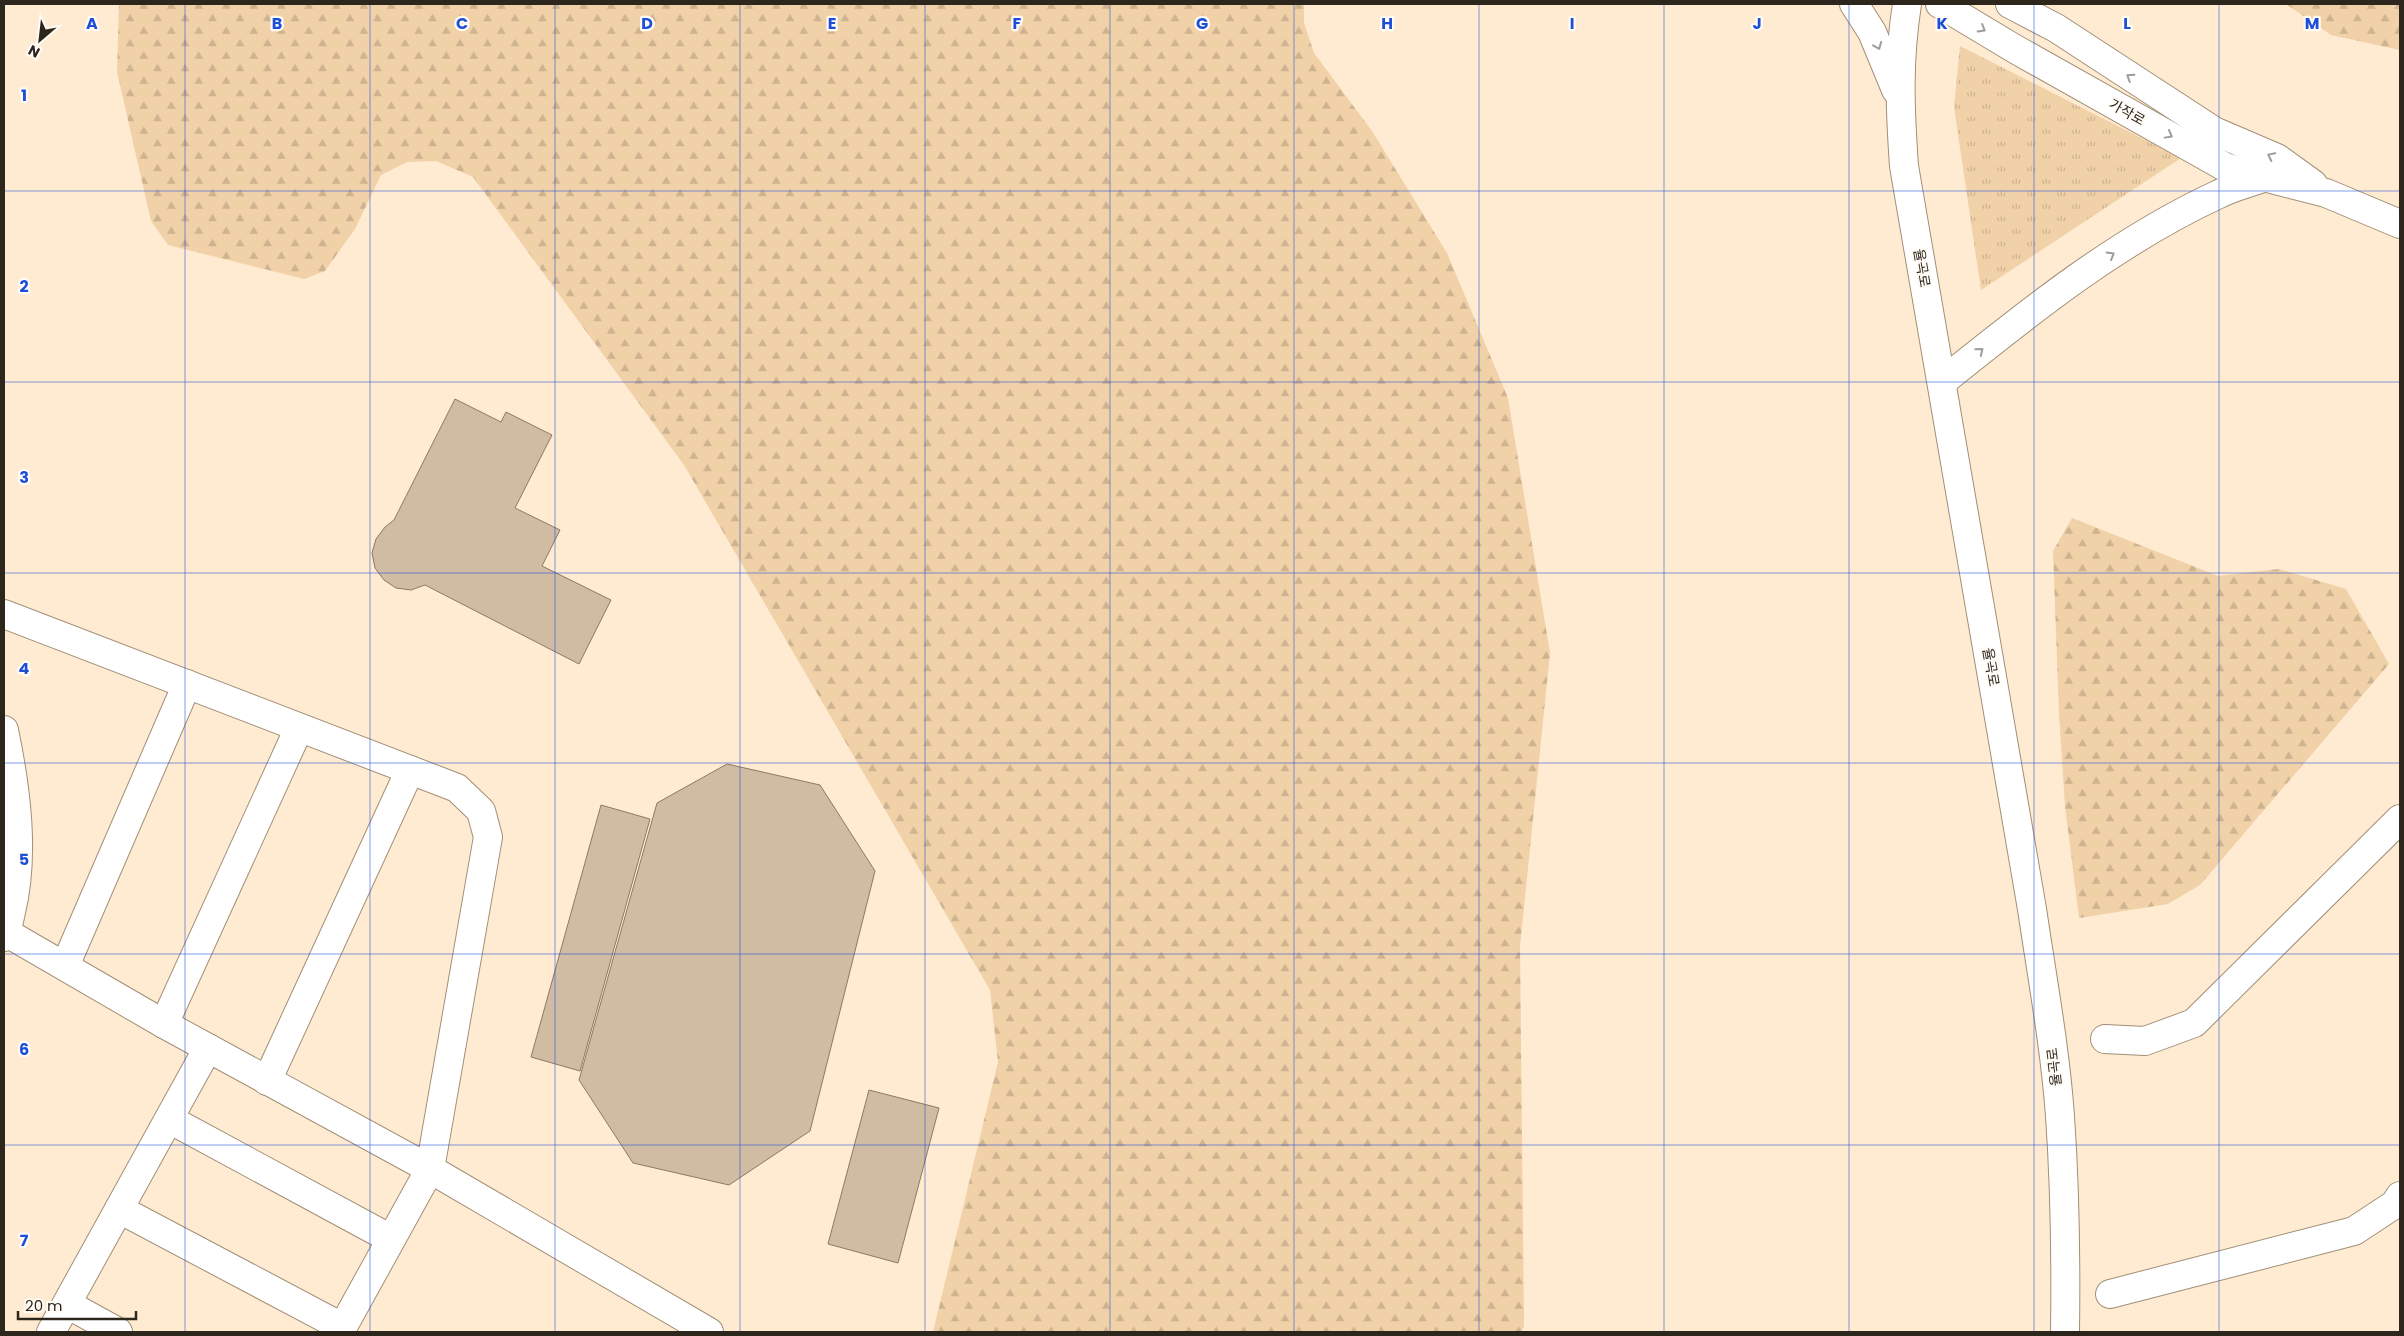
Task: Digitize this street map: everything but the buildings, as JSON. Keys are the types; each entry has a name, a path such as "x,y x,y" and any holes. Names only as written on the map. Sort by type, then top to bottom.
{"street":[{"path":"1854,4 1872,32 1899,97"},
{"name":"율곡로","path":"1907,4 1902,34 1899,97 1904,166 2031,899 2049,1023 2060,1115 2066,1249 2065,1332"},
{"name":"가작로","path":"1940,4 2015,49 2225,167 2326,193 2400,224"},
{"name":"가작로","path":"2018,7 2056,28 2214,131 2277,158 2326,193"},
{"path":"1942,382 2035,308 2102,260 2219,193 2265,177"},
{"path":"4,614 458,788 481,812 488,837 430,1169 341,1330 119,1210"},
{"path":"64,966 187,684"},
{"path":"164,1024 299,728"},
{"path":"4,730 12,768 17,833 16,892 5,935 430,1169 709,1332"},
{"path":"268,1081 410,770"},
{"path":"2105,1039 2144,1041 2194,1023 2400,819"},
{"path":"51,1332 208,1048"},
{"path":"170,1119 391,1239"},
{"path":"2110,1294 2354,1231 2394,1204 2400,1196"},
{"path":"67,1304 118,1332"}],"green space":[{"path":"119,4 1304,4 1304,23 1314,53 1372,131 1447,253 1508,398 1550,653 1520,946 1524,1326 1521,1332 933,1332 998,1062 990,990 684,465 473,177 436,161 407,162 381,175 355,229 325,271 304,279 168,245 151,221 117,72"},
{"path":"2286,4 2400,4 2400,50 2331,35"},
{"path":"1960,46 2181,158 1981,290 1954,107"},
{"path":"2072,518 2218,576 2279,569 2346,589 2389,664 2200,885 2168,904 2079,918 2065,806 2059,713 2053,551"}]}
